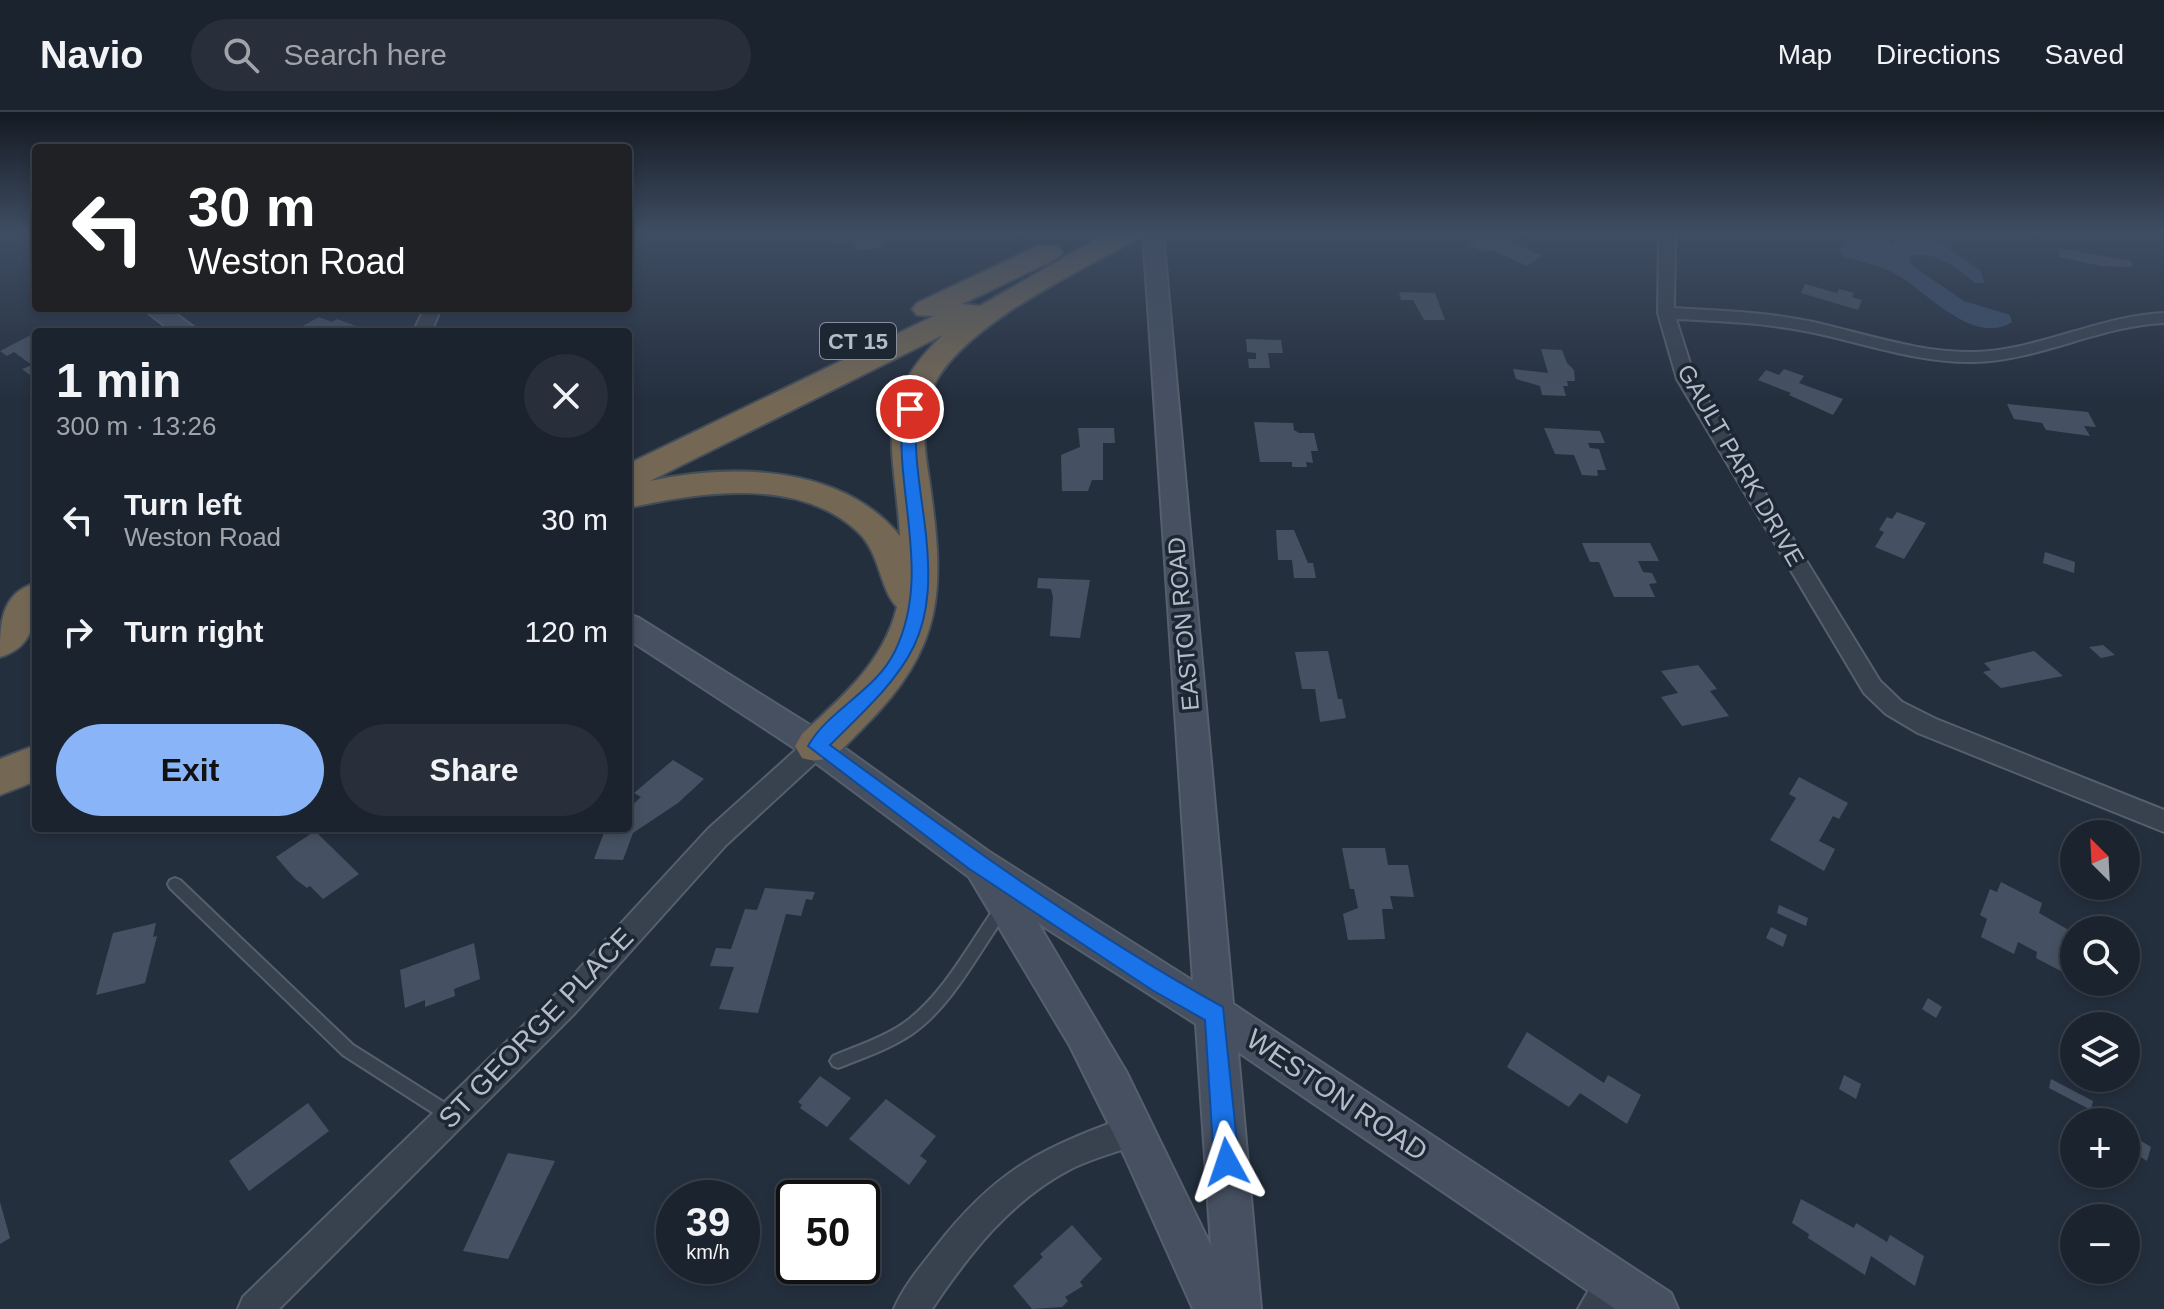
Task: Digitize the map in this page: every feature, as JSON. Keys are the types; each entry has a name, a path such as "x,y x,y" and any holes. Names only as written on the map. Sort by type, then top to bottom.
{"highway":[{"name":"CT 15","path":"632,449 971,289"},
{"name":"CT 15","path":"632,476 1013,289"},
{"path":"817,746 883,682 903,655 913,626 923,571 906,440 910,409 920,381 944,349 972,326 1034,289"},
{"path":"632,496 693,485 734,483 789,488 836,501 864,516 895,550 906,577 913,626"},
{"path":"0,643 32,601"},
{"path":"0,747 32,734"},
{"path":"0,778 32,764"}],"main road":[{"name":"EASTON ROAD","path":"1157,289 1238,1309"},
{"path":"159,312 182,328"},
{"name":"WESTON ROAD","path":"632,628 817,746 975,862 1160,983 1215,1014 1604,1295 1655,1309"},
{"name":"WESTON ROAD","path":"975,862 1074,1010 1136,1130 1216,1309"}],"street":[{"name":"GAULT PARK DRIVE","path":"1666,289 1666,313 1676,352 1693,391 1862,674 1881,697 1908,716 1943,733 2164,821"},
{"path":"1666,313 1769,320 1913,352 1974,357 2016,354 2111,325 2164,318"},
{"name":"ST GEORGE PLACE","path":"255,1309 565,1004 717,837 817,746"},
{"path":"911,1309 980,1218 1010,1188 1060,1158 1136,1130"}],"lane":[{"path":"175,884 348,1050 453,1116"},
{"path":"838,1061 885,1042 916,1023 933,1006 1005,903"}],"water":[{"path":"1916,289 1946,289 1964,301 2010,315 2012,322 1997,328 1981,327 1949,312"}],"building":[{"path":"1803,289 1837,293 1839,289 1854,293 1852,297 1862,300 1858,310 1801,293"},
{"path":"1399,292 1435,293 1445,320 1424,320 1413,300 1401,300"},
{"path":"319,317 332,322 337,319 361,328 304,328 301,327"},
{"path":"29,336 32,338 32,365 14,352 7,356 0,351"},
{"path":"1246,339 1281,340 1283,353 1268,353 1270,368 1249,368 1248,359 1256,359 1256,353 1247,352"},
{"path":"1541,349 1562,350 1567,363 1574,370 1575,381 1567,381 1568,386 1563,386 1566,396 1542,395 1540,386 1516,379 1513,369 1548,373"},
{"path":"32,365 32,374 30,375 22,369"},
{"path":"1784,369 1804,376 1799,383 1843,399 1833,415 1758,380 1766,370 1779,375"},
{"path":"2007,404 2088,412 2096,427 2084,426 2090,436 2046,430 2042,423 2014,419"},
{"path":"1254,422 1293,423 1294,430 1299,433 1314,433 1318,451 1311,451 1313,463 1306,462 1307,467 1292,467 1292,462 1260,462"},
{"path":"1078,428 1114,428 1115,443 1103,443 1103,480 1092,480 1088,491 1062,491 1061,455 1080,447"},
{"path":"1544,428 1600,431 1605,443 1588,443 1590,448 1599,449 1606,470 1597,470 1598,476 1582,475 1574,455 1555,454"},
{"path":"1897,512 1926,523 1904,559 1875,547 1884,532 1879,530 1887,517 1892,519"},
{"path":"1276,530 1294,530 1308,563 1313,563 1316,578 1294,578 1292,560 1278,560"},
{"path":"1582,543 1650,543 1659,561 1638,561 1643,572 1652,573 1657,583 1649,584 1655,597 1614,597 1599,562 1590,562"},
{"path":"2045,552 2075,562 2074,573 2043,563"},
{"path":"1038,578 1090,580 1080,638 1050,636 1053,597 1051,589 1037,588"},
{"path":"2103,645 2115,655 2101,658 2089,647"},
{"path":"1328,651 1338,699 1342,699 1346,718 1320,722 1315,689 1302,689 1295,652"},
{"path":"2034,651 2063,676 2001,688 1983,672 1991,670 1984,663"},
{"path":"1698,665 1717,689 1710,691 1729,716 1682,726 1661,697 1678,693 1661,671"},
{"path":"673,760 704,779 678,803 633,833 623,860 594,859 604,832 632,832 632,805 641,797 634,793"},
{"path":"1799,777 1848,803 1839,819 1833,816 1819,841 1835,849 1824,871 1770,840 1796,798 1789,794"},
{"path":"316,832 359,874 323,899 310,886 307,888 295,879 276,857"},
{"path":"1342,848 1385,848 1388,865 1408,865 1414,897 1390,896 1393,909 1382,909 1385,939 1348,940 1343,914 1358,908 1354,889 1350,889"},
{"path":"2001,882 2042,903 2039,913 2060,925 2060,971 2036,958 2037,952 2018,942 2014,954 1981,937 1987,919 1980,915 1990,889 1997,892"},
{"path":"765,888 815,892 812,900 806,899 801,916 786,914 758,1013 719,1009 734,967 710,966 716,948 731,949 745,909 757,910"},
{"path":"1779,905 1808,918 1806,926 1777,913"},
{"path":"156,923 153,937 157,936 145,983 96,995 113,933"},
{"path":"1771,927 1787,935 1783,947 1766,938"},
{"path":"474,943 480,979 454,989 455,996 425,1007 425,1000 405,1008 400,970"},
{"path":"1928,998 1942,1007 1936,1018 1922,1009"},
{"path":"1527,1032 1604,1083 1608,1075 1641,1095 1627,1124 1580,1093 1569,1107 1507,1067"},
{"path":"1844,1075 1861,1084 1856,1099 1839,1089"},
{"path":"820,1076 851,1098 827,1127 800,1108 802,1105 798,1102"},
{"path":"2051,1079 2060,1084 2060,1092 2076,1092 2093,1101 2091,1108 2087,1108 2049,1088"},
{"path":"886,1099 936,1136 920,1156 927,1161 909,1185 849,1139"},
{"path":"308,1103 329,1131 249,1191 229,1161"},
{"path":"2140,1140 2151,1147 2147,1161 2140,1157"},
{"path":"508,1153 555,1161 508,1259 463,1251"},
{"path":"1801,1199 1854,1228 1856,1223 1887,1242 1890,1235 1924,1256 1915,1286 1871,1256 1865,1275 1808,1238 1809,1234 1792,1223"},
{"path":"0,1202 10,1238 0,1244"},
{"path":"1072,1225 1102,1259 1080,1282 1083,1286 1065,1297 1068,1301 1062,1307 1032,1309 1013,1286 1043,1257 1040,1254"}],"route":[{"path":"910,409 906,440 923,571 913,626 903,655 883,682 817,746 975,862 1160,983 1215,1014 1227,1162"}]}
